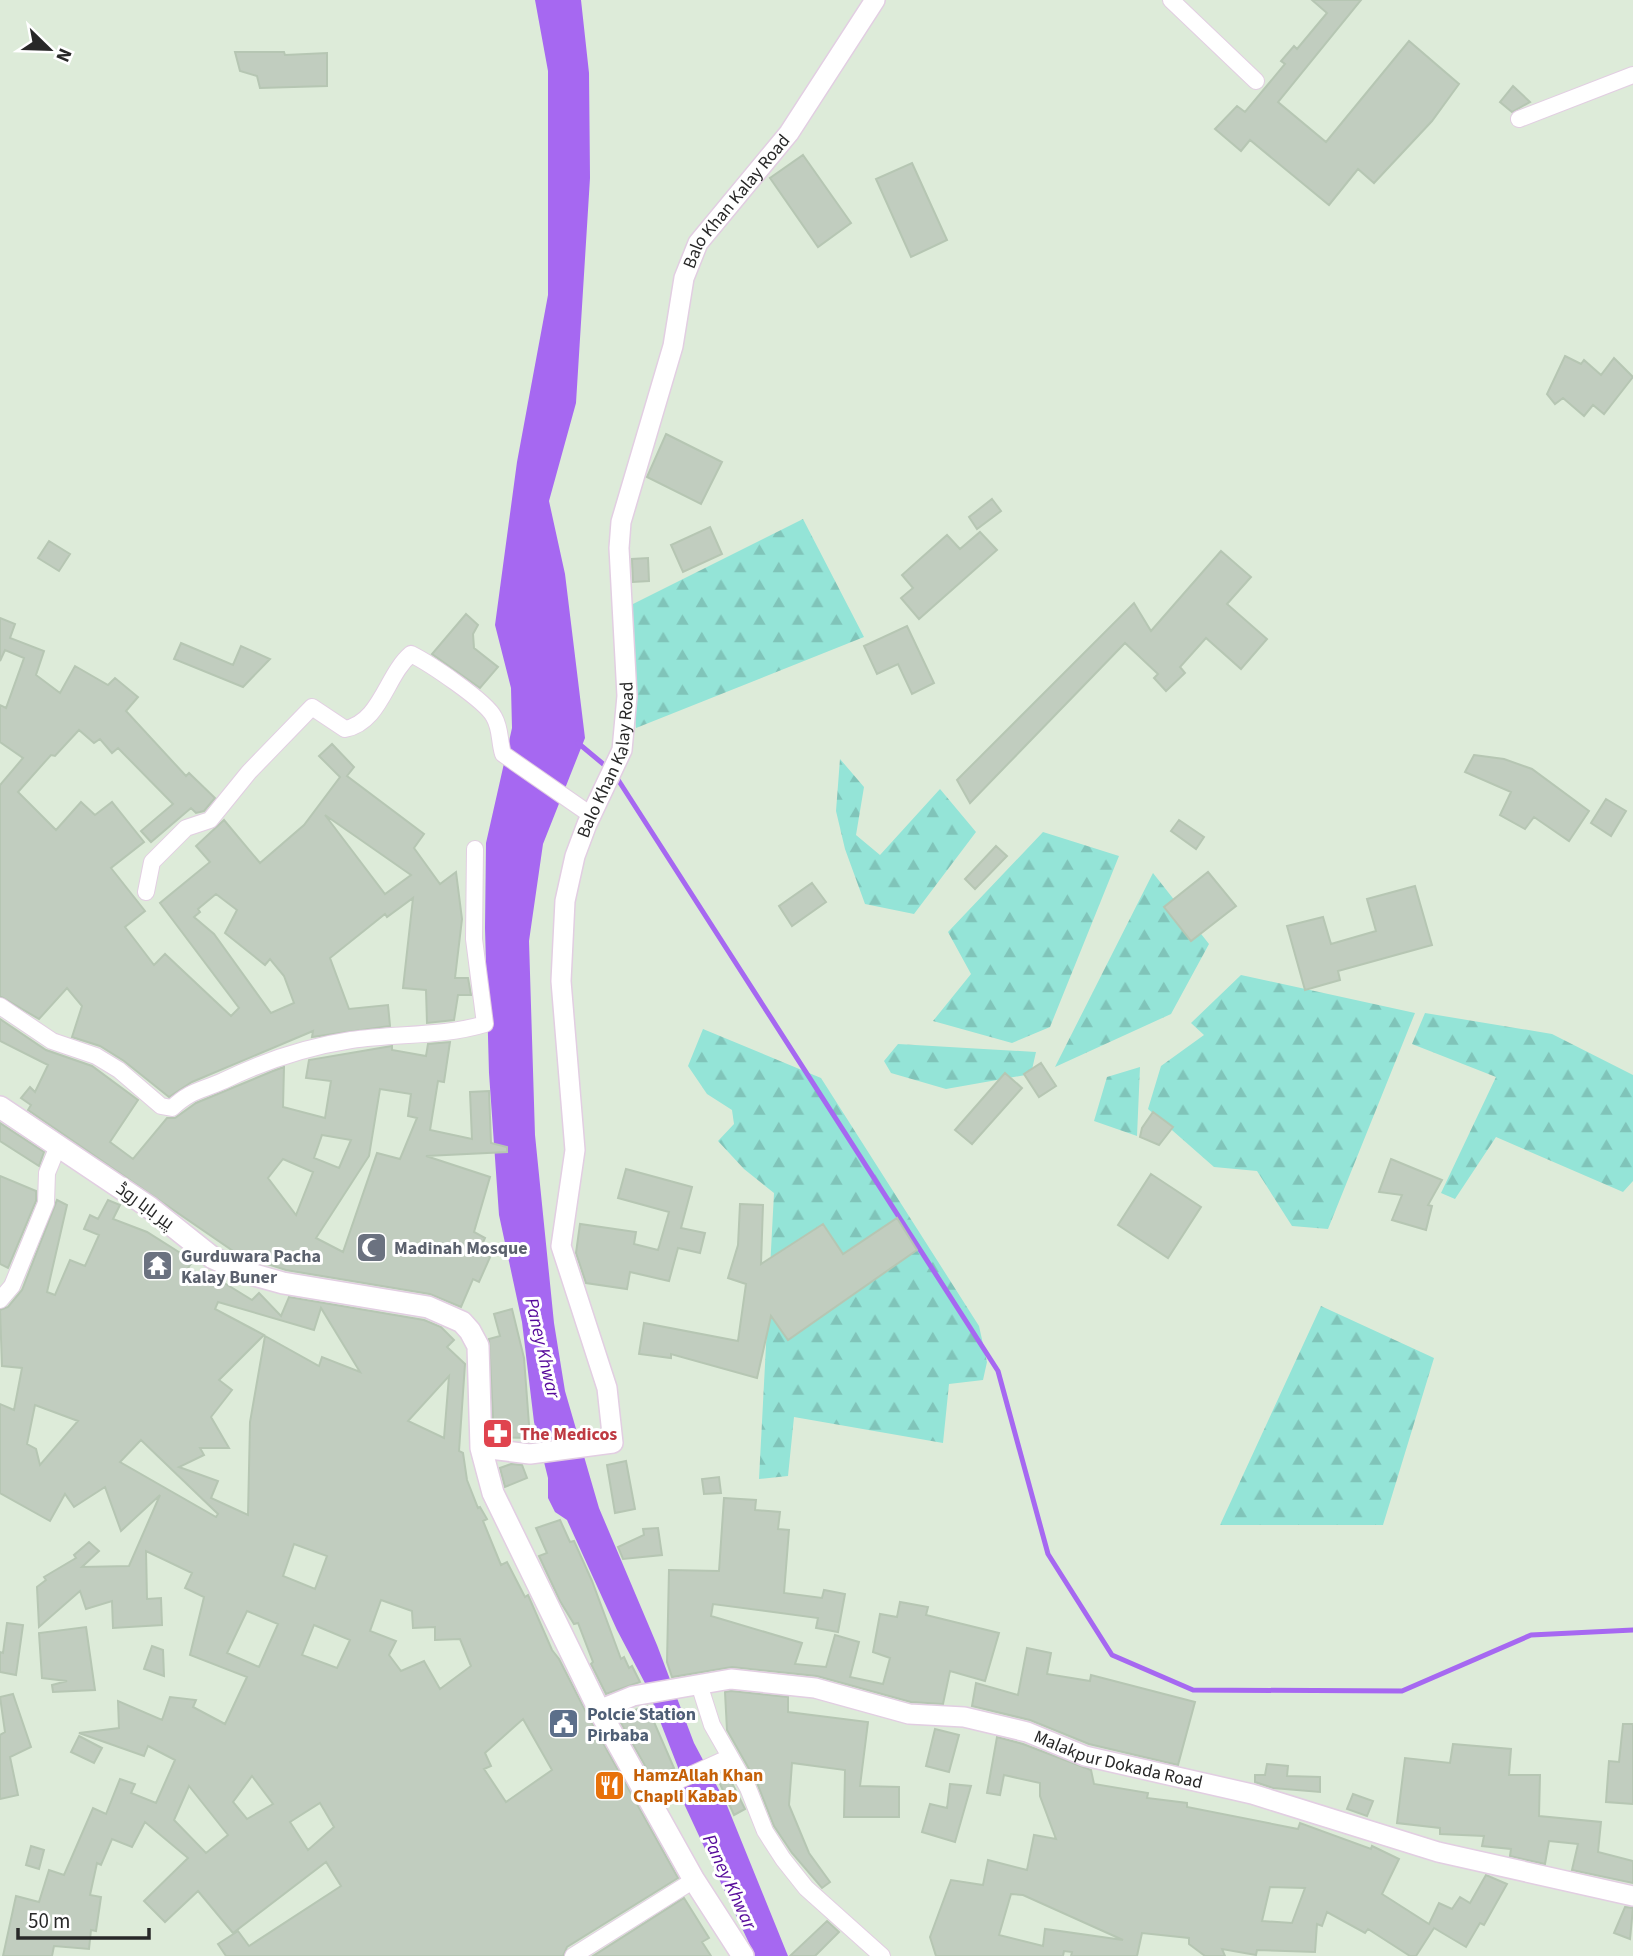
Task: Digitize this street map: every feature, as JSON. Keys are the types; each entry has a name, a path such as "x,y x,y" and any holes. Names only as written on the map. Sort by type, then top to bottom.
{"main road":[{"name":"پیر بابا روڈ","path":"0,1107 149,1207 213,1258 247,1273 428,1307 462,1322 478,1346 481,1448"},
{"path":"481,1448 493,1493 599,1710 694,1880 743,1956"}],"street":[{"name":"Balo Khan Kalay Road","path":"481,1448 530,1454 613,1443 607,1388 561,1246 575,1150 561,981 565,901 575,856 622,750 627,696 619,548 621,522 673,346 689,261 698,243 789,133 875,0"},
{"path":"1171,0 1256,82"},
{"path":"1518,119 1633,75"},
{"path":"146,892 152,862 186,828 210,820 249,772 312,707 345,729 354,727 373,711 400,666 411,654 493,714 500,730 503,754 591,815"},
{"path":"0,1006 52,1041 96,1056 119,1070 161,1106 172,1108 188,1093 215,1085 270,1059 351,1040 466,1030 485,1024 474,939 475,849"},
{"path":"0,1300 12,1286 46,1203 47,1173 58,1146"},
{"name":"Malakpur Dokada Road","path":"599,1710 633,1696 731,1679 815,1688 909,1714 964,1717 1027,1732 1085,1756 1252,1794 1438,1852 1633,1896"},
{"path":"691,1686 748,1788 765,1831 783,1859 806,1888 882,1956"},
{"path":"647,1795 730,1757"},
{"path":"573,1956 694,1880"}],"green space":[{"path":"803,519 864,637 636,728 625,608"},
{"path":"840,759 864,787 856,835 880,855 940,789 976,832 914,914 865,904 845,849 836,811"},
{"path":"1043,832 1119,856 1050,1027 1012,1043 933,1021 971,974 948,932"},
{"path":"1153,873 1209,944 1171,1014 1055,1067"},
{"path":"1241,975 1415,1013 1328,1229 1292,1226 1257,1171 1214,1167 1148,1109 1161,1066 1204,1035 1191,1023"},
{"path":"1425,1013 1552,1034 1633,1075 1633,1181 1623,1192 1496,1137 1455,1199 1441,1193 1496,1077 1412,1044"},
{"path":"703,1029 821,1078 979,1326 987,1362 983,1380 949,1384 943,1443 794,1417 788,1476 759,1479 774,1193 744,1169 718,1141 734,1124 732,1110 707,1094 688,1066"},
{"path":"898,1044 1036,1052 1031,1074 946,1089 891,1073 884,1061"},
{"path":"1140,1067 1137,1136 1094,1121 1107,1077"},
{"path":"1321,1306 1434,1358 1383,1525 1220,1525"}],"water":[{"name":"Paney Khwar","path":"535,0 581,0 589,73 590,178 576,403 549,501 565,574 585,738 543,844 529,941 535,1135 554,1323 565,1391 599,1508 657,1645 694,1743 726,1803 788,1956 755,1956 672,1778 679,1770 646,1685 617,1630 567,1520 555,1512 548,1498 548,1478 534,1422 522,1322 499,1215 489,1073 485,928 486,843 512,728 511,688 495,625 517,462 548,295 548,71"}],"building":[{"path":"1312,0 1361,0 1278,102 1326,142 1409,41 1459,84 1432,121 1374,183 1358,169 1329,205 1250,140 1241,151 1215,129 1237,106 1245,112 1285,64 1281,61 1294,46 1297,49 1327,13"},
{"path":"235,52 284,52 285,55 327,53 327,86 260,88 257,76 240,71"},
{"path":"1513,86 1530,102 1512,112 1500,102"},
{"path":"803,155 851,223 818,247 770,178"},
{"path":"912,163 947,240 911,257 876,179"},
{"path":"1565,356 1581,364 1584,360 1601,375 1614,358 1633,377 1604,414 1593,405 1584,416 1563,398 1555,404 1547,394"},
{"path":"666,434 722,462 701,504 647,477"},
{"path":"992,499 1001,511 977,529 969,517"},
{"path":"710,527 722,554 683,572 671,545"},
{"path":"980,532 997,550 919,619 901,598 913,588 902,575 947,535 960,549"},
{"path":"49,541 70,554 59,571 38,558"},
{"path":"1221,551 1251,577 1227,604 1267,639 1241,669 1206,638 1180,667 1185,673 1166,691 1154,678 1158,674 1125,643 970,803 957,780 1134,603 1151,631"},
{"path":"648,558 649,581 633,582 632,559"},
{"path":"466,614 478,625 473,634 474,648 498,667 480,688 432,654"},
{"path":"0,618 15,624 10,638 44,651 36,675 60,693 75,666 108,685 115,678 138,697 126,711 186,776 189,773 215,798 204,811 196,813 191,808 151,842 141,831 173,804 118,748 112,753 100,739 94,743 79,730 55,756 51,755 18,792 56,830 81,802 95,815 112,802 144,842 111,868 145,911 125,927 154,965 165,954 231,1016 239,1008 160,903 210,862 196,846 224,820 260,863 304,825 340,777 319,756 332,744 354,767 347,776 424,834 414,848 440,884 456,872 462,919 455,978 468,978 471,995 458,995 454,1020 427,1023 426,990 403,988 413,898 387,917 385,914 330,958 349,1009 388,1005 390,1026 312,1037 313,1031 192,1082 169,1097 124,1061 100,1046 72,1037 82,1006 67,988 39,1019 0,996 0,785 23,758 0,742 0,705 6,708 24,658 5,650 0,661","holes":["325,815 411,875 385,894","216,894 237,910 225,933 265,965 270,959 284,976 294,1003 271,1013 214,934 194,917 200,912 198,909"]},
{"path":"907,626 934,683 912,694 898,664 877,674 864,646"},
{"path":"181,643 233,665 241,646 270,659 243,687 174,659"},
{"path":"1474,755 1504,759 1532,769 1589,811 1569,841 1534,817 1525,829 1500,815 1511,792 1465,772"},
{"path":"1606,799 1626,811 1611,836 1591,823"},
{"path":"1179,820 1204,837 1196,849 1171,831"},
{"path":"996,846 1007,856 975,889 965,879"},
{"path":"1208,872 1236,906 1191,941 1164,907"},
{"path":"812,883 826,902 792,926 779,906"},
{"path":"1415,886 1432,945 1338,971 1340,980 1305,990 1287,926 1323,917 1331,944 1376,931 1367,899"},
{"path":"0,1019 46,1050 92,1066 138,1100 110,1142 133,1159 167,1118 175,1118 196,1103 273,1071 284,1067 283,1107 325,1118 331,1081 306,1078 309,1060 392,1046 392,1050 426,1056 428,1044 450,1042 444,1082 438,1081 430,1130 472,1139 470,1092 489,1091 491,1143 507,1147 507,1152 426,1156 490,1177 474,1232 485,1238 480,1249 491,1255 479,1282 473,1279 461,1307 430,1294 286,1270 239,1255 28,1110 31,1105 21,1098 30,1087 35,1092 48,1065 0,1041","holes":["380,1089 411,1094 408,1116 417,1118 400,1159 377,1153 343,1252 316,1238 369,1156","322,1135 351,1140 339,1168 314,1158","283,1159 313,1172 296,1215 268,1178"]},
{"path":"1041,1063 1056,1086 1039,1097 1024,1074"},
{"path":"1005,1073 1022,1088 972,1144 955,1130"},
{"path":"1153,1112 1173,1127 1159,1145 1140,1137 1142,1128"},
{"path":"0,1123 44,1152 39,1166 0,1141"},
{"path":"1391,1159 1442,1180 1428,1205 1432,1206 1426,1230 1392,1220 1402,1195 1379,1192"},
{"path":"626,1169 692,1187 681,1228 705,1233 700,1253 678,1248 669,1281 630,1272 627,1289 586,1283 576,1253 580,1224 636,1232 634,1244 658,1250 669,1212 618,1198"},
{"path":"1151,1174 1201,1207 1168,1258 1118,1225"},
{"path":"0,1176 36,1191 36,1201 8,1268 0,1264"},
{"path":"57,1200 67,1205 47,1292 55,1295 70,1260 85,1266 99,1235 84,1229 90,1215 98,1219 108,1200 120,1205 113,1219 147,1232 193,1261 188,1268 214,1282 216,1278 252,1300 259,1293 281,1316 289,1297 424,1320 441,1327 454,1340 447,1347 465,1364 459,1451 463,1453 467,1480 478,1508 480,1507 487,1519 483,1521 501,1565 507,1562 525,1597 528,1595 552,1650 678,1878 567,1947 563,1956 226,1956 218,1944 238,1931 249,1946 341,1886 326,1862 233,1933 198,1891 165,1922 144,1901 188,1858 145,1822 132,1847 112,1839 101,1865 97,1863 90,1895 101,1897 96,1931 91,1930 89,1949 54,1946 52,1956 3,1956 16,1896 39,1902 49,1870 64,1875 93,1808 106,1814 120,1779 135,1784 131,1793 156,1803 175,1760 148,1746 144,1756 79,1733 119,1728 118,1701 162,1720 170,1697 196,1700 193,1707 225,1724 247,1677 190,1655 204,1597 185,1588 192,1573 146,1551 147,1599 161,1598 162,1625 113,1628 112,1601 86,1609 80,1591 39,1627 37,1587 46,1580 44,1577 76,1558 74,1555 89,1542 99,1551 82,1567 129,1566 160,1495 121,1531 105,1487 74,1507 65,1494 50,1521 0,1493 0,1404 14,1410 22,1368 2,1366 0,1310 8,1307 22,1290","holes":["218,1302 314,1330 321,1308 360,1372 322,1357 319,1366 265,1336 250,1422 248,1515 211,1498 218,1481 179,1467 204,1455 200,1448 229,1448 211,1417 232,1390 219,1380 264,1335 215,1309","449,1376 444,1438 408,1421","35,1405 78,1421 40,1465 36,1449 27,1444","141,1440 218,1514 216,1517 120,1462","294,1544 327,1556 315,1589 283,1576","381,1600 412,1611 413,1628 435,1627 435,1640 460,1639 471,1666 440,1689 424,1661 401,1671 389,1655 396,1641 370,1631","247,1611 278,1624 259,1667 227,1653","314,1625 350,1640 337,1668 302,1655","523,1719 552,1770 506,1802 484,1769 491,1766 485,1753","252,1776 273,1804 247,1819 233,1802","189,1786 228,1835 206,1853 174,1820","320,1803 334,1827 308,1850 290,1822"]},
{"path":"740,1204 763,1205 761,1264 823,1224 843,1254 897,1218 917,1250 788,1340 771,1316 757,1378 671,1354 671,1358 639,1354 644,1323 738,1341 746,1284 728,1278 738,1245"},
{"path":"512,1309 524,1358 530,1438 494,1437 489,1339 500,1336 494,1314"},
{"path":"626,1461 635,1509 615,1513 607,1465"},
{"path":"511,1464 522,1465 527,1478 505,1487 500,1468"},
{"path":"719,1477 721,1493 704,1494 702,1479"},
{"path":"724,1498 756,1500 755,1510 780,1512 778,1529 789,1530 784,1593 822,1598 824,1590 845,1594 838,1632 816,1628 818,1618 713,1604 711,1616 802,1643 795,1664 826,1667 835,1635 859,1642 850,1677 883,1684 890,1658 873,1652 880,1614 897,1617 900,1602 928,1607 926,1615 999,1633 985,1681 950,1671 943,1704 911,1702 817,1676 732,1667 672,1677 667,1662 669,1570 719,1571"},
{"path":"560,1520 570,1542 574,1541 592,1581 621,1659 624,1657 629,1668 632,1666 640,1682 606,1694 591,1664 593,1662 578,1623 574,1624 560,1601 539,1556 547,1553 536,1528"},
{"path":"658,1528 662,1555 623,1559 618,1547 644,1535 643,1529"},
{"path":"7,1623 23,1625 16,1675 0,1672 0,1652 3,1653"},
{"path":"86,1627 95,1690 53,1692 52,1685 67,1681 42,1678 39,1633"},
{"path":"152,1646 163,1650 164,1676 144,1669"},
{"path":"1027,1648 1051,1653 1047,1674 1090,1681 1091,1675 1195,1702 1178,1765 1089,1744 1030,1720 972,1706 976,1683 1018,1695"},
{"path":"725,1692 788,1697 788,1712 868,1722 860,1786 899,1787 899,1817 844,1817 845,1770 792,1763 789,1805 809,1853 830,1882 822,1888 792,1853 774,1826 757,1783 727,1730"},
{"path":"13,1694 31,1747 10,1757 18,1795 0,1799 0,1735 5,1732 0,1697"},
{"path":"647,1706 674,1768 652,1778 617,1716"},
{"path":"1623,1724 1633,1724 1633,1804 1606,1802 1609,1761 1619,1762"},
{"path":"935,1729 959,1735 949,1772 926,1766"},
{"path":"79,1736 102,1748 94,1763 71,1752"},
{"path":"997,1737 1091,1770 1094,1784 1148,1793 1147,1798 1187,1803 1187,1807 1298,1829 1300,1823 1371,1849 1372,1846 1399,1859 1382,1894 1429,1924 1439,1903 1452,1909 1460,1897 1470,1903 1486,1875 1507,1884 1484,1925 1480,1923 1466,1947 1434,1928 1416,1956 1410,1956 1368,1929 1365,1933 1327,1912 1322,1926 1317,1924 1315,1952 1257,1950 1256,1955 1222,1949 1225,1956 1205,1956 1189,1944 1189,1938 1142,1933 1137,1956 1071,1956 1072,1952 1064,1951 1063,1956 936,1956 930,1937 951,1880 983,1885 988,1860 1027,1870 1034,1835 1056,1839 1040,1796 1040,1783 1004,1775 1000,1795 987,1793","holes":["1270,1887 1305,1888 1292,1923 1262,1921","1011,1894 1023,1895 1123,1940 1045,1929 1043,1946 999,1935"]},
{"path":"1453,1744 1511,1749 1509,1775 1540,1775 1539,1816 1601,1822 1598,1852 1633,1861 1633,1883 1572,1870 1578,1844 1549,1841 1545,1864 1510,1856 1511,1849 1482,1846 1484,1836 1440,1834 1440,1828 1397,1823 1405,1758 1450,1763"},
{"path":"1267,1764 1288,1766 1287,1776 1320,1777 1320,1792 1273,1788 1255,1782 1255,1775 1265,1775"},
{"path":"726,1771 745,1809 734,1815 716,1775"},
{"path":"950,1784 971,1786 955,1842 922,1832 930,1804 947,1808"},
{"path":"1353,1794 1373,1801 1367,1816 1347,1809"},
{"path":"31,1846 44,1850 39,1869 26,1865"},
{"path":"684,1898 709,1938 702,1942 711,1956 593,1956"},
{"path":"1625,1907 1633,1908 1630,1939 1614,1933"},
{"path":"827,1921 839,1932 815,1956 790,1956"}],"waterway":[{"path":"578,743 608,768"},
{"path":"615,775 998,1371 1048,1554 1112,1655 1193,1690 1402,1691 1531,1635 1633,1630"}],"place":[{"name":"Madinah Mosque","path":"371,1248"},
{"name":"Gurduwara Pacha Kalay Buner","path":"158,1266"},
{"name":"The Medicos","path":"497,1434"},
{"name":"Polcie Station Pirbaba","path":"564,1724"},
{"name":"HamzAllah Khan Chapli Kabab","path":"610,1785"}]}
